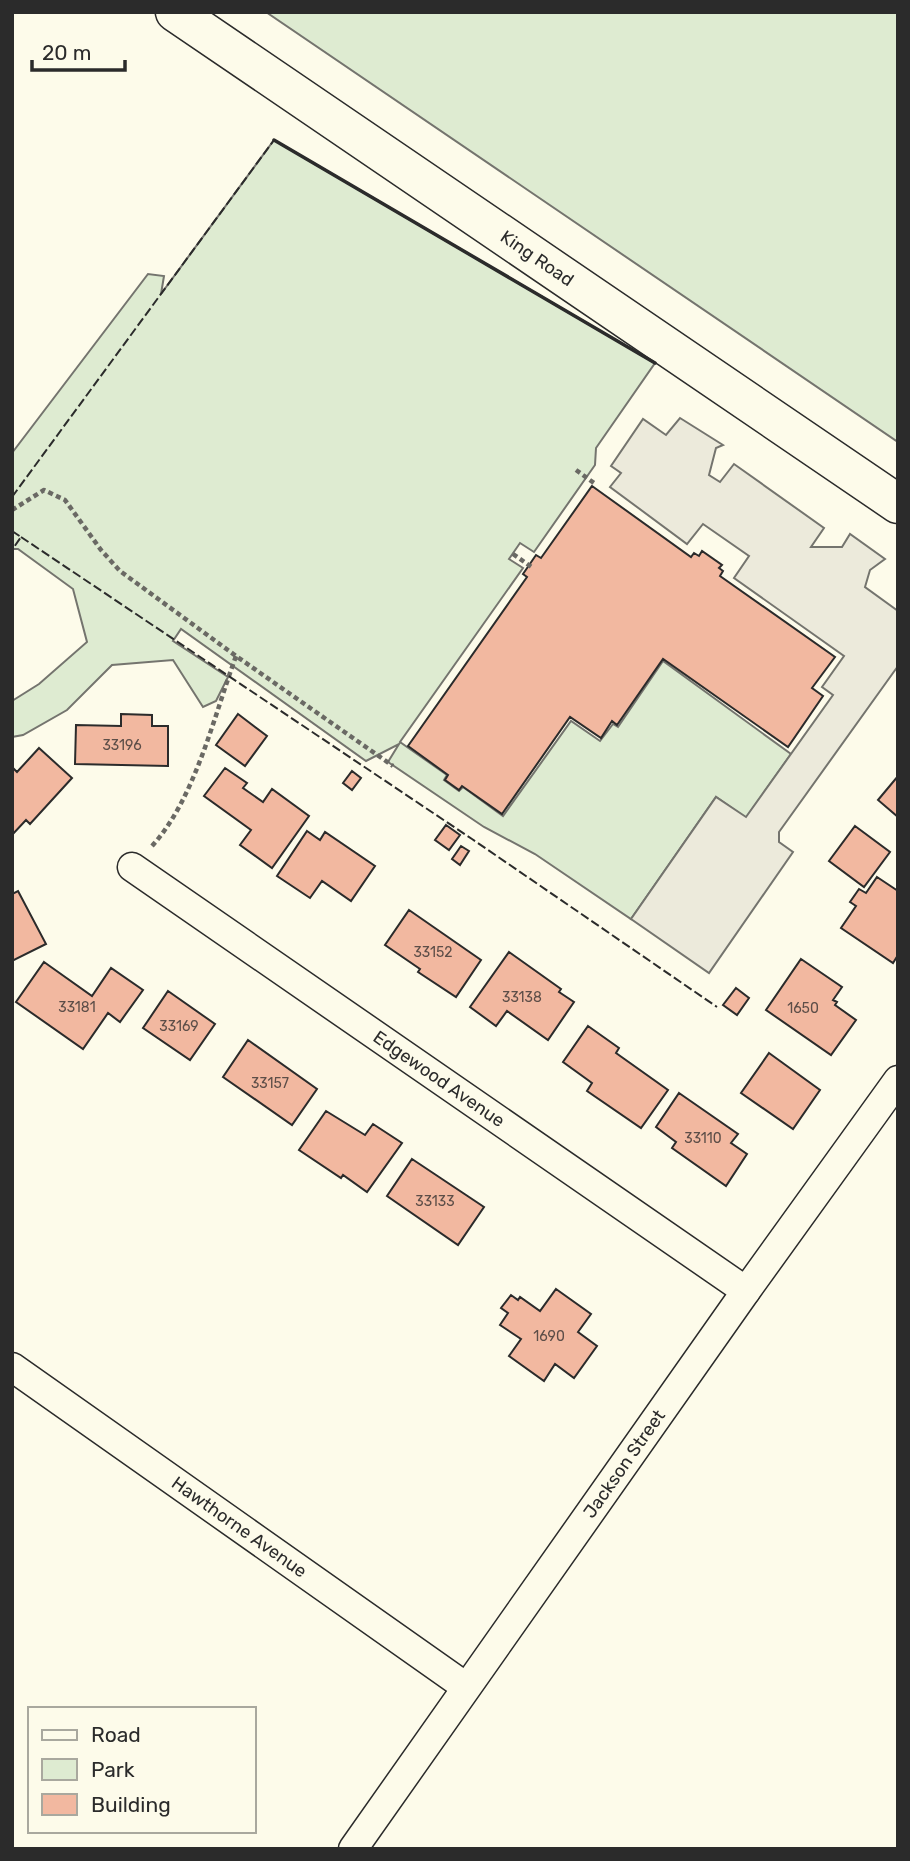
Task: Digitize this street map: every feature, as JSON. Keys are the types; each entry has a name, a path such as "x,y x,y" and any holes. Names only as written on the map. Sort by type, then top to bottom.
{"street":[{"name":"King Road","path":"175,12 898,504"},
{"name":"Edgewood Avenue","path":"132,867 746,1291"},
{"name":"Jackson Street","path":"352,1849 898,1080"},
{"name":"Hawthorne Avenue","path":"12,1367 466,1687"}],"path":[{"path":"576,470 594,483"},
{"path":"12,510 44,490 65,500 101,550 120,571 393,766"},
{"path":"513,554 533,568"},
{"path":"132,867 163,834 190,787 236,656"}],"green space":[{"path":"266,12 898,12 898,442"},
{"path":"274,140 655,363 596,448 595,465 534,552 520,543 509,559 523,568 400,742 447,775 444,780 459,791 463,787 503,816 571,721 600,741 613,724 618,727 663,661 791,754 746,818 716,797 631,919 535,854 484,827 388,762 399,744 366,761 181,629 173,641 228,677 216,701 203,707 173,660 112,665 67,710 23,735 12,737 12,701 39,684 87,642 73,589 18,549 12,549 12,453 148,274 164,276 161,294"}],"shaded area":[{"path":"680,418 723,445 716,448 709,475 720,482 734,464 824,528 811,547 842,547 850,534 885,559 870,570 865,587 898,611 898,666 779,832 779,842 793,852 709,973 631,919 716,797 746,817 833,695 822,687 844,656 734,578 749,556 703,524 687,544 610,487 621,473 611,466 643,419 666,435"}],"building":[{"path":"592,486 691,557 694,553 699,556 702,551 722,565 719,568 723,571 720,576 835,657 812,688 823,696 788,747 663,659 617,725 612,721 601,738 570,717 502,814 462,786 459,790 445,780 448,775 408,746 527,577 523,574 536,555 541,558"},
{"path":"121,714 152,715 152,726 168,726 168,766 75,764 76,725 121,726"},
{"path":"238,714 267,736 245,766 216,745"},
{"path":"39,748 72,778 30,824 26,820 12,835 12,767 17,772"},
{"path":"225,768 247,783 243,788 263,802 272,789 309,816 272,868 240,845 251,830 204,796"},
{"path":"352,771 361,778 352,790 343,783"},
{"path":"898,776 898,817 878,800"},
{"path":"446,825 460,835 449,850 435,840"},
{"path":"855,826 890,852 864,887 829,861"},
{"path":"307,831 320,840 325,832 375,866 351,901 322,881 310,898 277,876"},
{"path":"461,846 469,851 460,865 452,859"},
{"path":"877,877 898,891 898,955 893,963 841,928 856,906 850,902 859,889 866,893"},
{"path":"18,891 46,944 12,961 12,894"},
{"path":"409,910 481,960 456,997 418,972 420,969 385,945"},
{"path":"509,952 561,989 559,992 574,1002 548,1040 507,1011 496,1026 470,1007"},
{"path":"801,959 842,987 833,1000 837,1002 835,1005 856,1020 831,1055 766,1010"},
{"path":"44,962 92,996 111,968 143,990 120,1022 108,1013 83,1049 16,1002"},
{"path":"736,988 749,998 737,1015 723,1005"},
{"path":"168,991 215,1024 190,1060 143,1028"},
{"path":"588,1026 619,1048 616,1053 668,1090 641,1128 587,1091 592,1083 563,1062"},
{"path":"248,1040 317,1089 292,1125 223,1077"},
{"path":"769,1053 820,1090 793,1129 741,1093"},
{"path":"679,1093 738,1134 731,1143 747,1154 726,1186 672,1148 676,1142 656,1127"},
{"path":"326,1111 365,1135 373,1124 402,1143 367,1192 299,1150"},
{"path":"412,1159 484,1207 458,1245 387,1196"},
{"path":"556,1289 591,1314 578,1332 597,1346 574,1378 555,1364 544,1381 509,1356 521,1339 500,1325 508,1313 501,1308 511,1295 518,1300 520,1297 540,1311"}],"fence":[{"path":"12,497 274,140 655,363"},
{"path":"12,531 21,537 12,550"},
{"path":"21,537 472,839 717,1007"}],"wall":[{"path":"274,140 655,363"}]}
